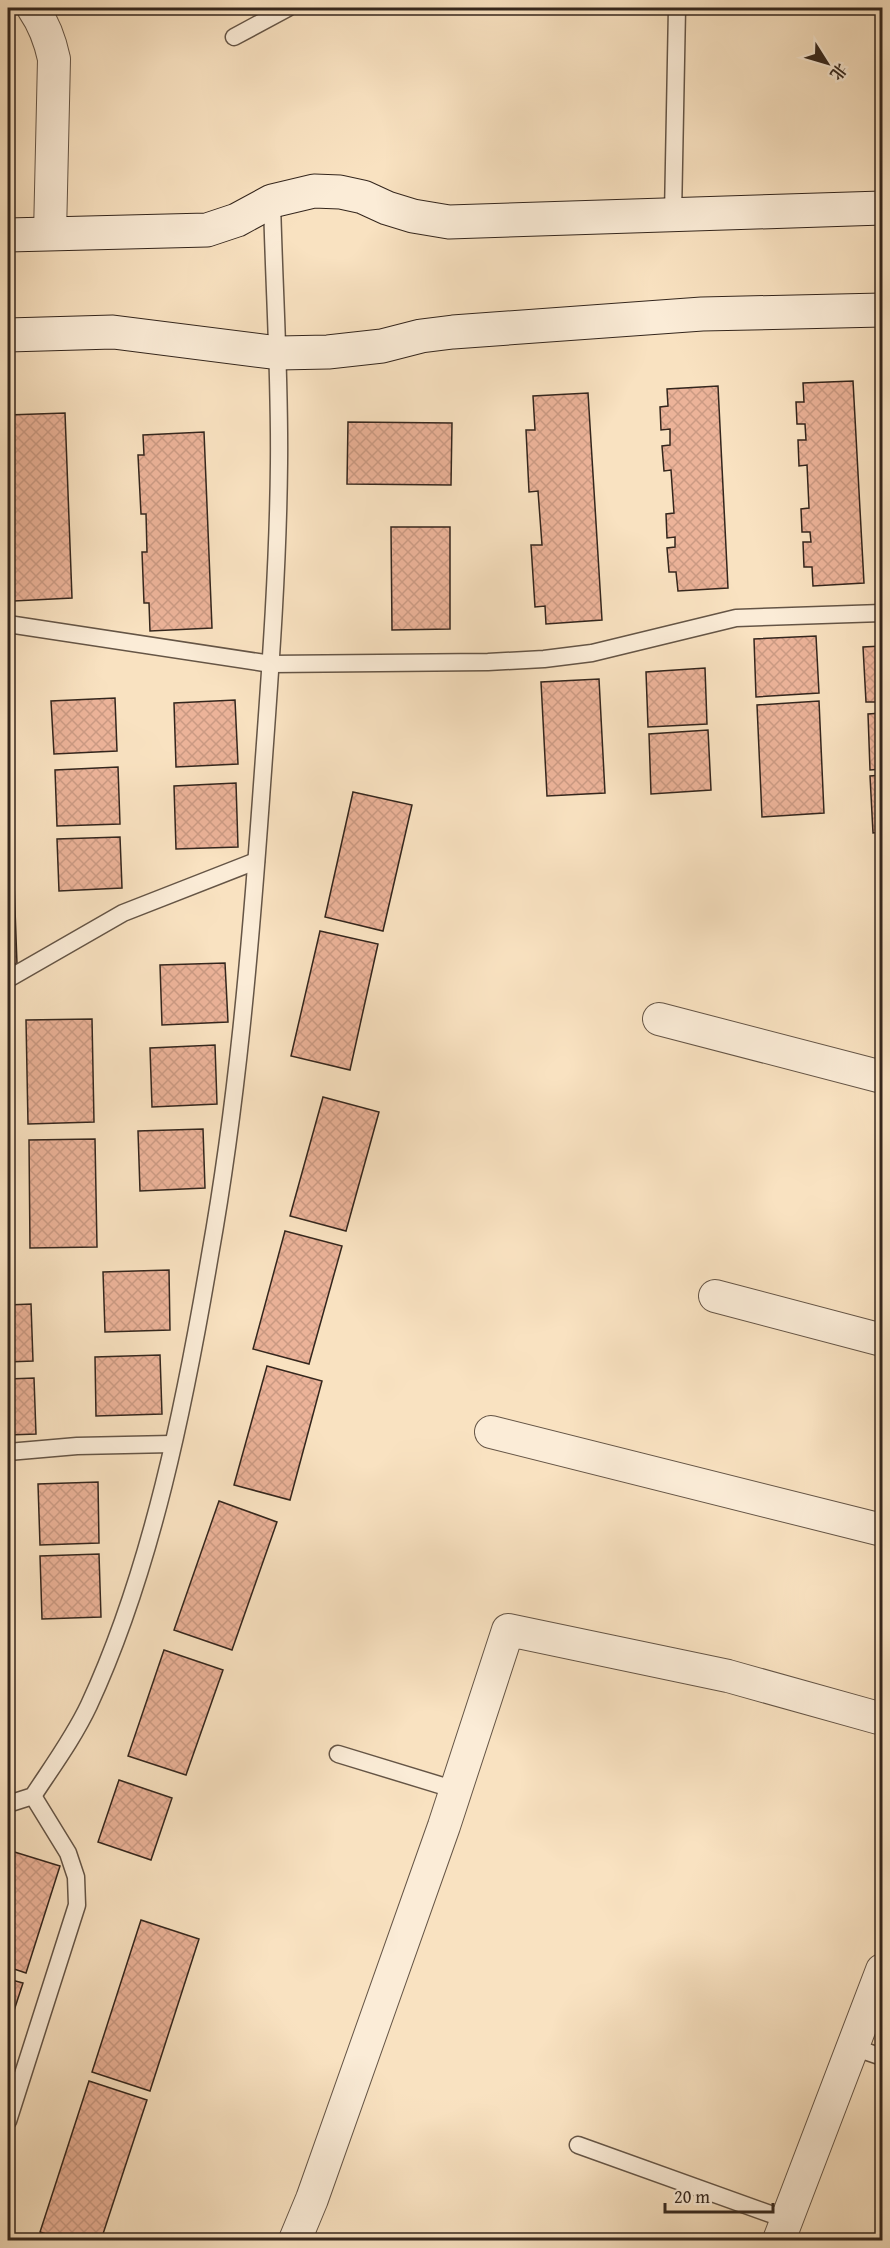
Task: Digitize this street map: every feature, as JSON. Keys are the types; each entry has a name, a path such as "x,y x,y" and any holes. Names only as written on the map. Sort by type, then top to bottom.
{"street":[{"path":"33,8 46,31 54,59 50,234"},
{"path":"8,235 207,230 237,220 272,201 314,191 340,192 363,197 413,216 449,222 882,208"},
{"path":"8,335 113,332 276,353 328,352 382,346 421,336 453,332 702,314 882,310"},
{"path":"659,1019 882,1077"},
{"path":"715,1296 882,1341"},
{"path":"491,1431 882,1530"},
{"path":"295,2241 312,2199 456,1790 508,1630 728,1676 882,1719"},
{"path":"783,2230 882,1970"}],"lane":[{"path":"234,38 288,8"},
{"path":"673,215 677,8"},
{"path":"8,1804 33,1796 88,1708 116,1639 158,1507 199,1318 222,1188 240,1056 271,664 279,462 272,201"},
{"path":"8,624 271,664 488,662 592,653 736,618 882,613"},
{"path":"8,979 123,913 256,861"},
{"path":"8,1452 77,1446 172,1444"},
{"path":"338,1754 456,1790"},
{"path":"8,2121 77,1905 76,1877 68,1852 33,1796"},
{"path":"853,2047 882,2057"},
{"path":"578,2145 783,2230"}],"building":[{"path":"853,381 864,583 813,586 812,567 804,567 803,542 811,542 810,532 802,532 801,509 809,508 807,465 799,466 798,440 806,440 805,424 797,424 796,402 804,402 803,383"},
{"path":"718,386 728,588 678,591 676,572 669,572 667,548 675,547 675,537 667,538 666,514 674,513 671,470 664,471 662,446 670,445 670,429 661,430 660,407 668,406 667,389"},
{"path":"588,393 602,620 546,624 545,606 535,607 531,545 542,545 538,491 529,492 526,430 535,430 533,396"},
{"path":"65,413 72,598 14,601 13,587 8,587 8,529 11,529 8,489 8,415"},
{"path":"348,422 452,423 451,485 347,484"},
{"path":"204,432 212,628 150,631 149,603 144,603 142,552 147,552 146,514 141,514 138,455 144,455 143,435"},
{"path":"391,527 450,527 450,629 392,630"},
{"path":"816,636 819,693 756,697 754,639"},
{"path":"882,646 882,702 866,702 863,647"},
{"path":"705,668 707,724 648,727 646,672"},
{"path":"599,679 605,793 547,796 541,682"},
{"path":"115,698 117,751 54,754 51,701"},
{"path":"235,700 238,764 176,767 174,703"},
{"path":"819,701 824,813 762,817 757,705"},
{"path":"882,713 882,769 870,770 868,714"},
{"path":"708,730 711,790 651,794 649,734"},
{"path":"8,735 12,839 8,839"},
{"path":"118,767 120,824 57,826 55,770"},
{"path":"882,775 882,832 873,833 870,776"},
{"path":"236,783 238,847 176,849 174,786"},
{"path":"353,792 412,805 383,931 325,917"},
{"path":"120,837 122,888 59,891 57,839"},
{"path":"8,855 13,855 17,964 8,964"},
{"path":"320,931 378,944 350,1070 291,1056"},
{"path":"225,963 228,1022 162,1025 160,965"},
{"path":"92,1019 94,1122 28,1124 26,1020"},
{"path":"215,1045 217,1104 152,1107 150,1048"},
{"path":"323,1097 379,1112 346,1231 290,1216"},
{"path":"203,1129 205,1188 140,1191 138,1131"},
{"path":"95,1139 97,1247 30,1248 29,1140"},
{"path":"285,1231 342,1246 309,1364 253,1349"},
{"path":"169,1270 170,1330 105,1332 103,1272"},
{"path":"31,1304 33,1361 8,1362 8,1305"},
{"path":"160,1355 162,1414 96,1416 95,1357"},
{"path":"267,1366 322,1381 290,1500 234,1485"},
{"path":"34,1378 36,1434 8,1435 8,1379"},
{"path":"98,1482 99,1543 40,1545 38,1484"},
{"path":"219,1501 277,1522 232,1650 174,1630"},
{"path":"99,1554 101,1617 42,1619 40,1556"},
{"path":"164,1650 223,1670 186,1775 128,1756"},
{"path":"119,1780 172,1798 151,1860 98,1842"},
{"path":"8,1850 60,1866 26,1973 8,1967"},
{"path":"141,1920 199,1939 150,2091 92,2072"},
{"path":"8,1979 23,1983 8,2029"},
{"path":"89,2081 147,2100 101,2240 65,2240 40,2232"}]}
